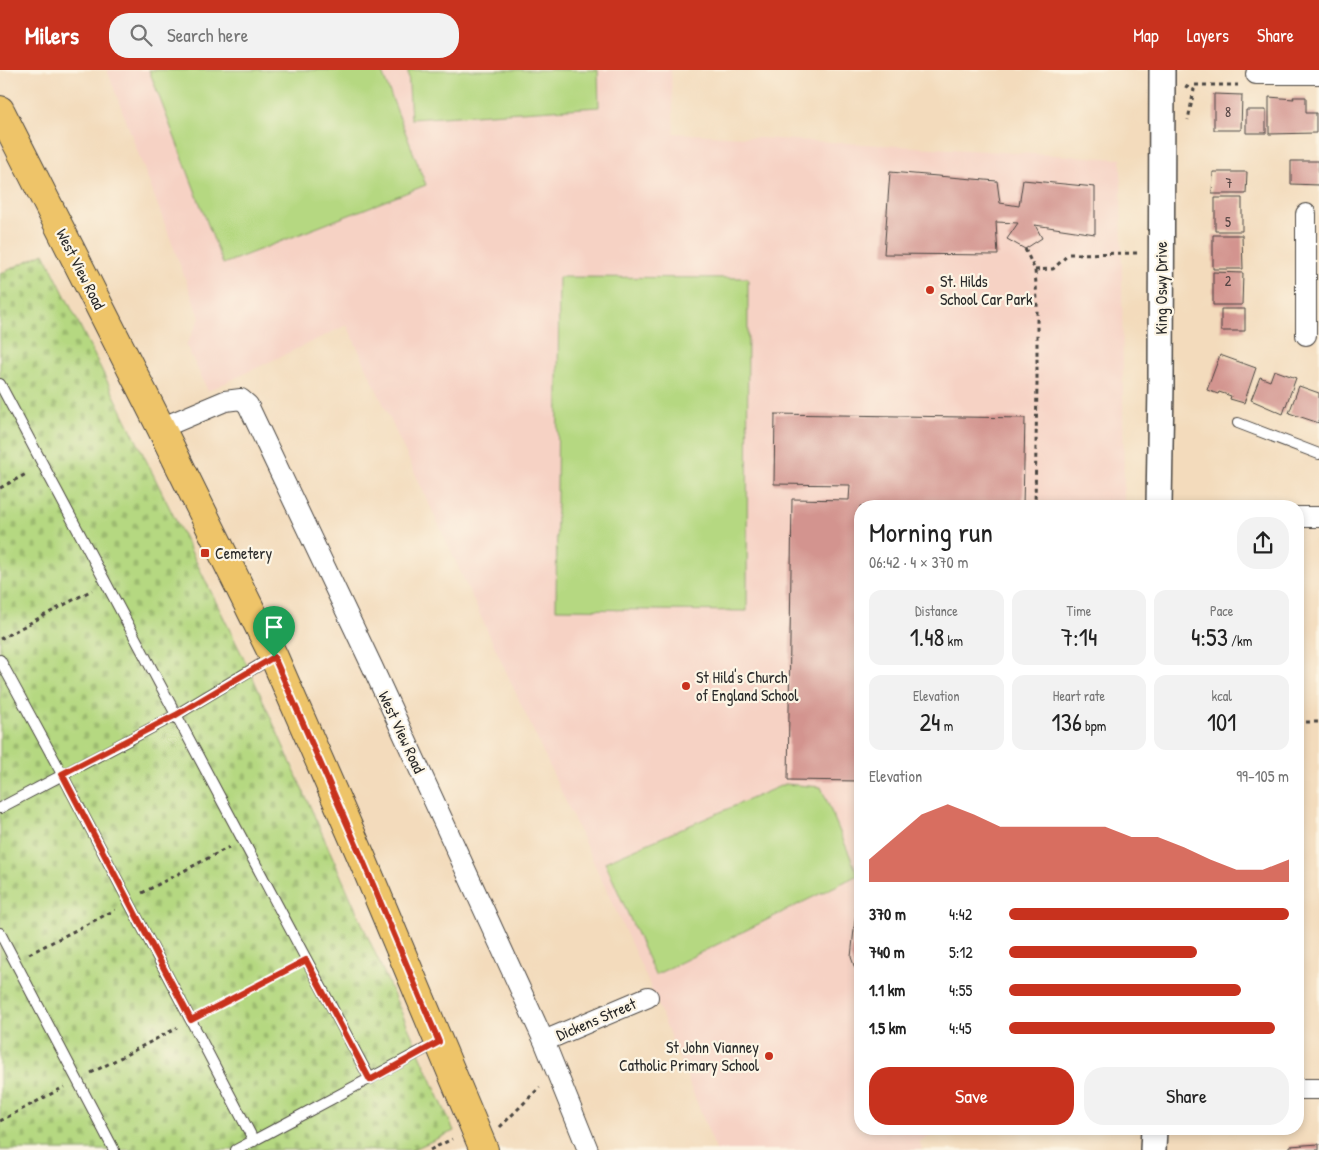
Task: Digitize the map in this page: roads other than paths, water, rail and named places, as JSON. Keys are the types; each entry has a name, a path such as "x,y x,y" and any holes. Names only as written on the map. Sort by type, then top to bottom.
{"main road":[{"name":"West View Road","path":"0,110 161,428 274,657 361,856 439,1042 489,1142"}],"street":[{"name":"King Oswy Drive","path":"1159,500 1162,70"},
{"path":"1256,74 1309,72"},
{"path":"1306,214 1312,244 1306,335"},
{"name":"West View Road","path":"161,428 225,401 241,399 248,405 372,666 544,1041 588,1150"},
{"path":"1304,517 1319,517"},
{"name":"Dickens Street","path":"544,1041 648,997"},
{"path":"1304,1089 1319,1089"},
{"path":"1153,1150 1154,1135"}],"lane":[{"path":"0,384 370,1080"},
{"path":"1238,423 1319,454"},
{"path":"0,808 176,715 274,657"},
{"path":"0,660 62,774 254,1141"},
{"path":"0,934 114,1150"},
{"path":"236,1150 439,1042"}],"place":[{"name":"St. Hilds School Car Park","path":"930,290"},
{"name":"Cemetery","path":"205,553"},
{"name":"St Hild's Church of England School","path":"686,686"},
{"name":"St John Vianney Catholic Primary School","path":"769,1056"}]}
